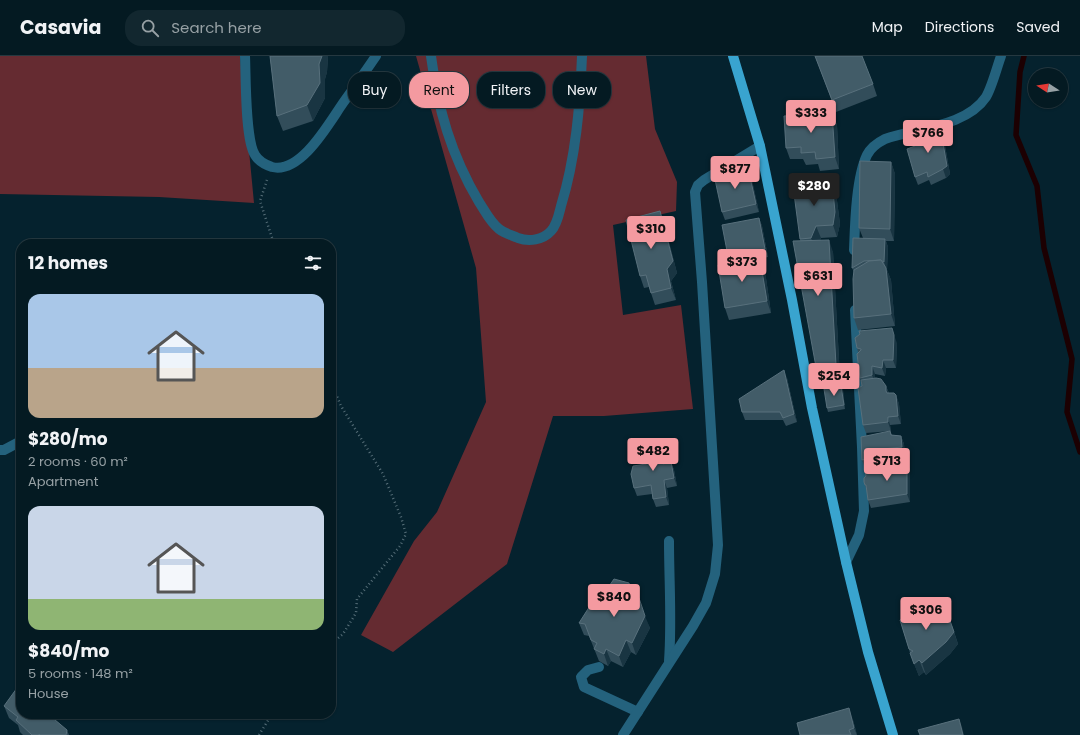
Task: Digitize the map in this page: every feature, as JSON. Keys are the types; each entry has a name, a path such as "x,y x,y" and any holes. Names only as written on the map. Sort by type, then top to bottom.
{"main road":[{"path":"733,56 760,146 792,300 812,408 846,562 868,652 893,735"}],"street":[{"path":"245,56 250,138 255,155 265,165 278,168 291,164 303,155 318,140 376,56"},
{"path":"431,56 435,87 443,120 454,154 470,186 490,219 499,229 522,239 536,239 545,236 552,229 558,218 566,190 575,141 581,88 582,56"},
{"path":"854,256 855,221 863,166 872,148 877,143 885,139 954,120 969,112 986,96 1001,56"},
{"path":"622,735 706,603 715,574 718,545 695,192 704,180 760,146"},
{"path":"846,562 859,536 864,511 855,304"},
{"path":"0,450 4,450 16,444"},
{"path":"669,541 671,625 669,663"},
{"path":"599,667 588,670 581,677 584,687 638,712"}],"path":[{"path":"270,166 260,201 272,239"},
{"path":"336,394 341,406 383,474 401,517 406,534 400,546 357,599 356,613 343,634 336,640"},
{"path":"259,735 269,719"}],"shaded area":[{"path":"0,56 240,56 254,203 159,197 0,194"},
{"path":"416,56 646,56 655,129 677,182 676,211 613,225 623,315 681,305 693,409 604,416 553,416 507,564 393,652 361,635 414,541 437,512 486,402 476,268 431,108 469,108 469,72 421,72"}],"building":[{"path":"270,56 322,56 319,64 320,83 307,105 277,116"},
{"path":"815,56 862,56 873,84 832,100"},
{"path":"832,113 835,157 816,159 815,152 801,153 801,147 786,148 784,116"},
{"path":"940,126 947,166 928,177 927,172 915,177 907,149 915,146 912,140"},
{"path":"860,161 891,162 890,229 859,228"},
{"path":"748,168 756,204 722,212 714,175"},
{"path":"832,181 835,212 833,225 816,226 811,238 800,239 793,186"},
{"path":"660,211 673,261 667,269 671,288 651,293 646,275 640,276 626,220"},
{"path":"759,218 765,249 728,256 722,225"},
{"path":"853,238 885,239 884,262 881,260 864,261 852,268"},
{"path":"829,240 836,365 816,367 793,241"},
{"path":"760,259 767,301 725,308 718,265"},
{"path":"881,260 886,268 891,314 854,318 854,270 869,261"},
{"path":"892,328 894,335 893,360 883,360 882,368 872,366 872,375 860,378 857,354 861,349 857,348 855,338 860,334 859,331"},
{"path":"784,370 794,414 783,418 780,412 742,412 739,399"},
{"path":"876,378 881,379 886,386 887,393 894,393 896,395 898,416 888,417 888,422 863,425 858,388 862,386 861,380"},
{"path":"841,386 844,405 827,408 824,389"},
{"path":"890,431 891,435 901,436 902,447 882,449 881,456 862,460 861,437"},
{"path":"659,444 663,464 671,462 674,478 664,480 666,497 653,499 651,485 634,488 631,474 633,466 646,464 643,446"},
{"path":"907,462 907,494 868,500 866,485 864,482 864,478 866,476 865,471"},
{"path":"614,579 629,583 632,596 639,598 645,616 632,643 626,640 619,656 606,649 604,654 594,649 597,643 591,640 585,624 579,623 595,598 599,601"},
{"path":"944,604 954,632 946,642 922,663 919,660 914,664 910,653 913,651 909,649 900,620 918,605 930,609"},
{"path":"16,689 16,715 4,706"},
{"path":"849,708 854,728 849,730 851,735 800,735 797,723"},
{"path":"54,719 67,730 66,735 32,735 16,720"},
{"path":"959,719 963,735 920,735 918,730"}],"waterway":[{"path":"1024,56 1020,72 1016,135 1037,186 1044,248 1072,359 1067,412 1080,452"}]}
